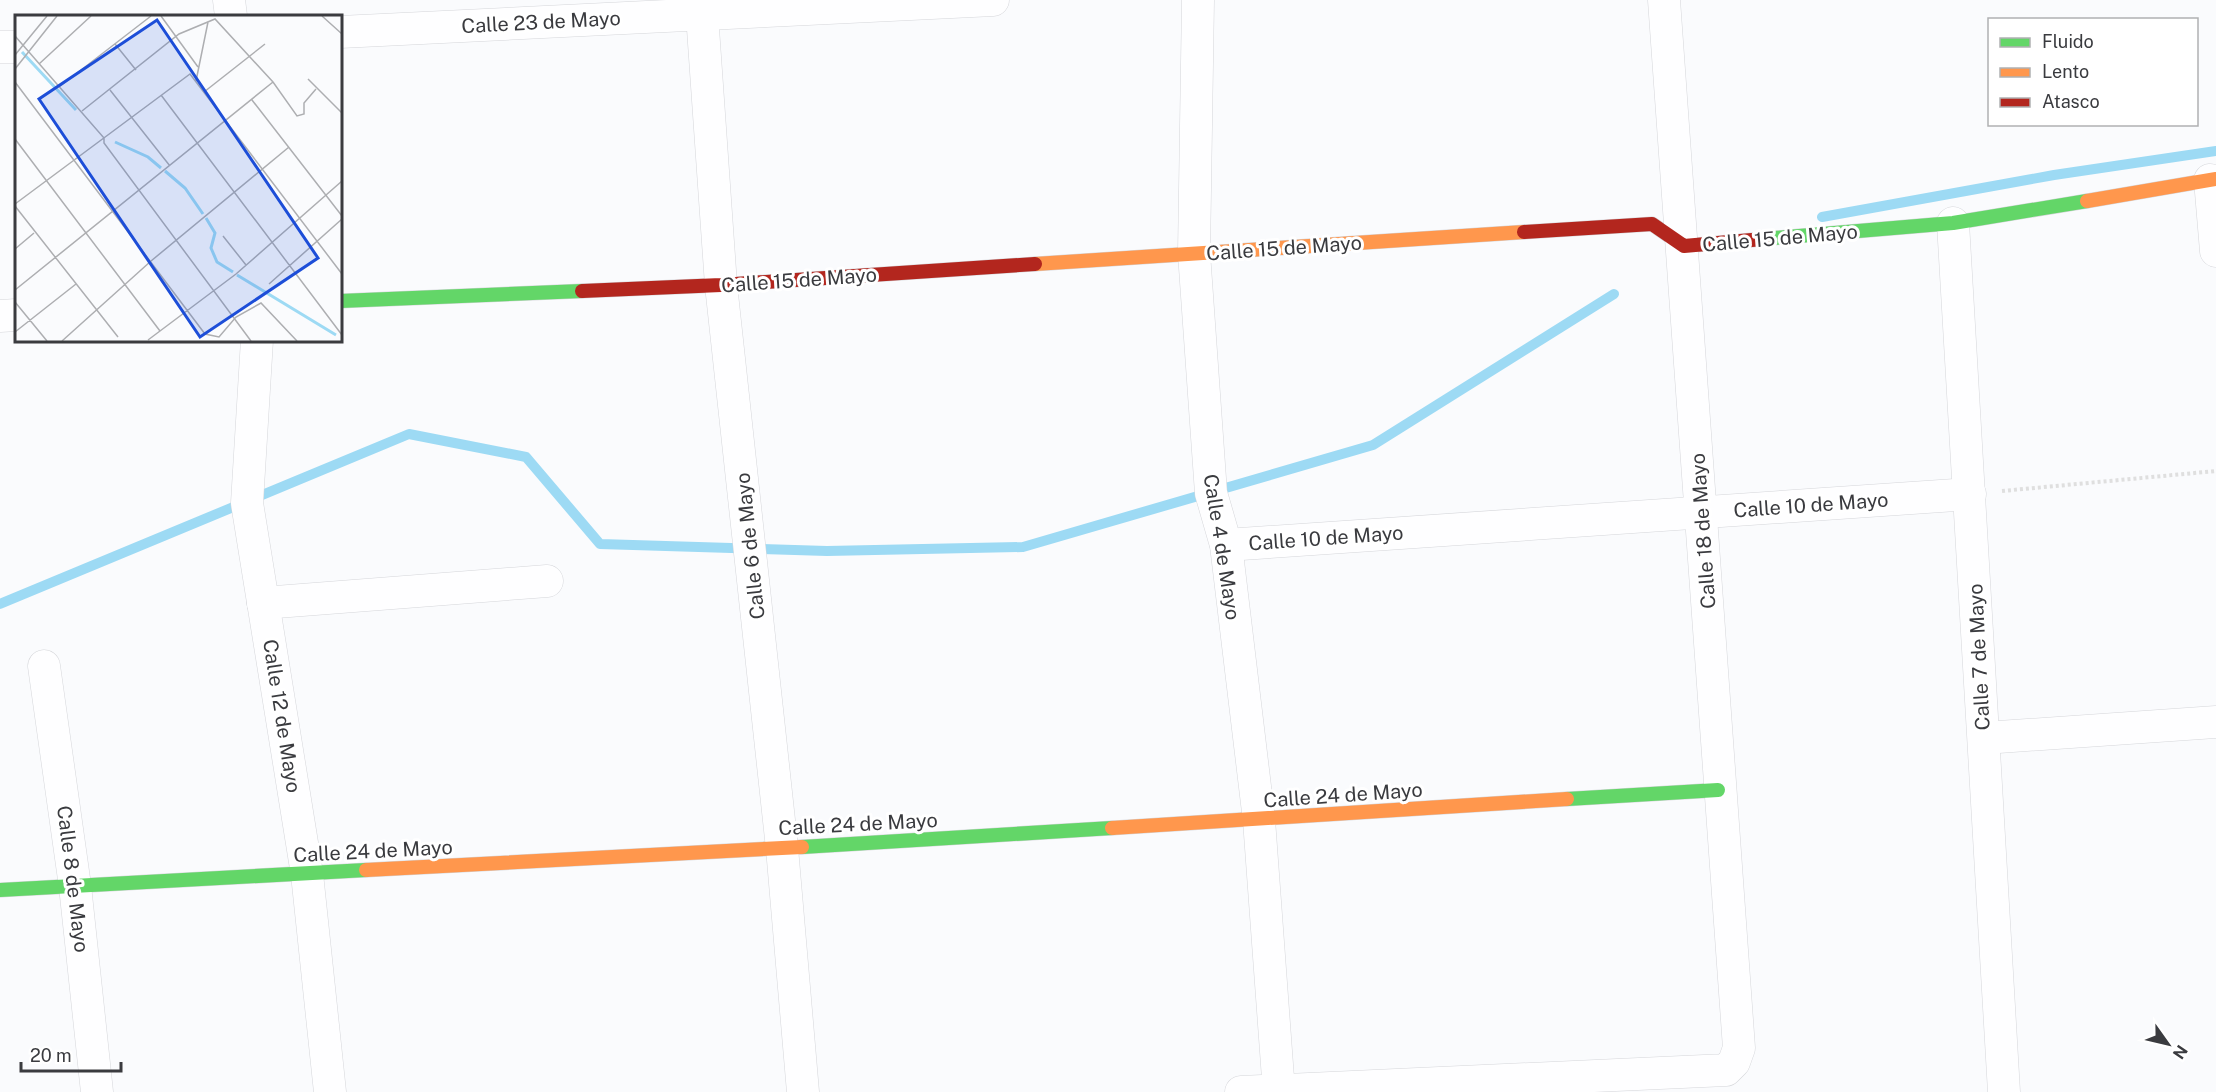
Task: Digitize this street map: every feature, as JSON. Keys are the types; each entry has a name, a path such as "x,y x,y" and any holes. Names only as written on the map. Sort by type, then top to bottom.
{"street":[{"path":"229,0 231,15"},
{"name":"Calle 23 de Mayo","path":"342,32 702,7 993,0"},
{"name":"Calle 4 de Mayo","path":"1198,0 1194,253 1211,493 1226,545 1259,820 1279,1090"},
{"name":"Calle 18 de Mayo","path":"1664,0 1684,246 1718,790 1739,1048 1734,1062 1726,1070 1664,1084"},
{"name":"Calle 6 de Mayo","path":"702,7 721,285 782,848 803,1092"},
{"path":"2213,179 2216,251"},
{"name":"Calle 15 de Mayo","path":"342,301 721,285 1652,224 1684,246 1953,223 2213,179"},
{"name":"Calle 7 de Mayo","path":"1953,223 2004,1092"},
{"path":"0,316 15,315"},
{"name":"Calle 12 de Mayo","path":"257,342 247,503 307,874 330,1092"},
{"name":"Calle 10 de Mayo","path":"1226,545 1970,494"},
{"path":"263,603 547,581"},
{"name":"Calle 8 de Mayo","path":"44,666 75,886 97,1092"},
{"path":"1984,738 2216,722"},
{"name":"Calle 24 de Mayo","path":"0,890 782,848 1718,790"},
{"path":"1241,1092 1664,1084"}],"path":[{"path":"1970,494 2216,471"}],"waterway":[{"path":"1822,217 2054,175 2216,151"},
{"path":"0,604 409,434 526,457 600,544 827,551 1023,547 1373,445 1614,294"}],"traffic: fast":[{"path":"1763,239 1953,223 2087,201"},
{"path":"342,301 582,291"},
{"path":"1567,799 1718,790"},
{"path":"802,847 1112,828"},
{"path":"0,890 366,870"}],"traffic: slow":[{"path":"2087,201 2216,179"},
{"path":"1035,264 1524,232"},
{"path":"1112,828 1567,799"},
{"path":"366,870 802,847"}],"traffic: jam":[{"path":"1524,232 1652,224 1684,246 1763,239"},
{"path":"582,291 721,285 1035,264"}]}
